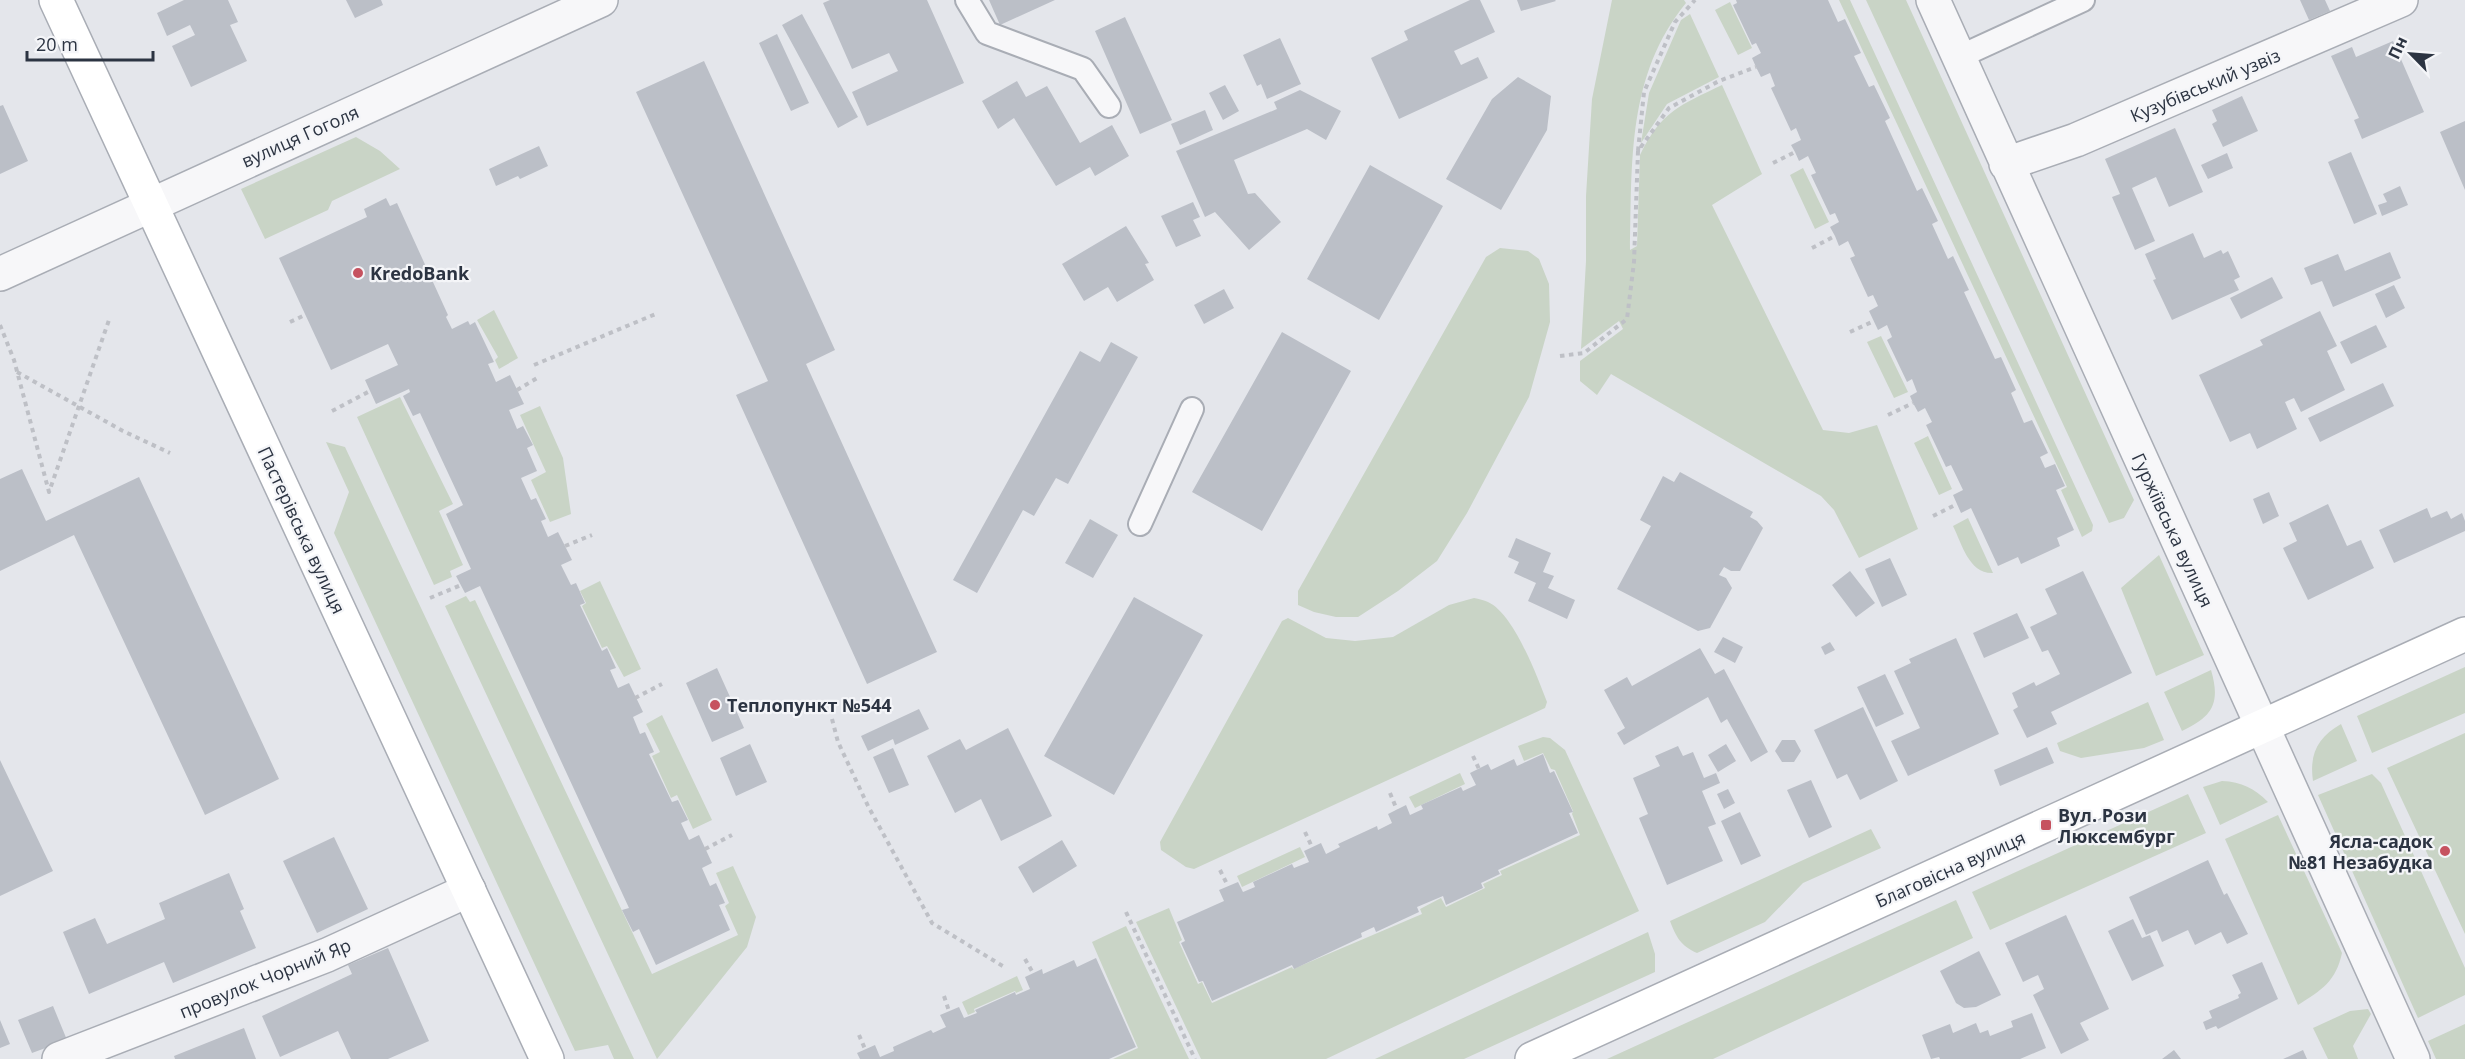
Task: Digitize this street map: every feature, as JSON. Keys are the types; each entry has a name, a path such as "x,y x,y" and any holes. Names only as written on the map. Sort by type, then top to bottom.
{"main road":[{"name":"Пастерівська вулиця","path":"56,0 548,1059"},
{"name":"Благовісна вулиця","path":"1533,1059 2465,634"}],"street":[{"name":"вулиця Гоголя","path":"0,273 601,0"},
{"name":"Гуржіївська вулиця","path":"1933,0 2413,1059"},
{"name":"Кузубівський узвіз","path":"2006,164 2076,140 2401,0"},
{"name":"провулок Чорний Яр","path":"59,1059 327,955 469,890"}],"lane":[{"path":"968,0 987,33 1083,69 1109,106"},
{"path":"1959,57 2083,0"},
{"path":"1140,524 1192,409"}],"path":[{"path":"1560,356 1584,353 1627,319 1634,262 1638,151 1644,92 1676,22 1695,0"},
{"path":"1638,151 1669,108 1719,81 1756,67"},
{"path":"1773,163 1795,152"},
{"path":"1812,248 1834,237"},
{"path":"534,365 658,314"},
{"path":"291,322 305,315"},
{"path":"0,325 17,372 49,492 109,320"},
{"path":"1850,332 1874,321"},
{"path":"17,372 78,407 170,453"},
{"path":"517,390 539,377"},
{"path":"332,411 370,391"},
{"path":"1888,416 1913,403"},
{"path":"1933,516 1957,504"},
{"path":"565,546 592,535"},
{"path":"430,598 461,585"},
{"path":"635,698 662,684"},
{"path":"832,719 838,742 868,806 932,923 1006,968"},
{"path":"1473,756 1479,769"},
{"path":"1390,793 1397,810"},
{"path":"1305,832 1312,847"},
{"path":"705,849 732,835"},
{"path":"1220,870 1228,886"},
{"path":"1126,912 1195,1059"},
{"path":"1025,959 1033,973"},
{"path":"944,996 949,1011"},
{"path":"859,1035 865,1049"}],"green space":[{"path":"1612,0 1684,0 1686,3 1667,31 1653,60 1643,90 1633,152 1630,250 1637,246 1640,155 1648,140 1673,111 1722,85 1762,174 1712,205 1823,430 1849,433 1877,425 1918,529 1859,558 1834,510 1821,496 1611,374 1597,395 1580,381 1580,361 1623,329 1619,321 1581,349 1592,99"},
{"path":"1839,0 1850,0 2093,525 2092,531 2082,537 2061,490 2067,487"},
{"path":"1866,0 1906,0 2134,500 2124,518 2109,523"},
{"path":"1730,2 1752,48 1738,55 1715,10"},
{"path":"1690,14 1719,77 1667,104 1641,143 1649,93 1681,20"},
{"path":"356,137 380,151 400,169 332,201 328,210 265,239 241,189"},
{"path":"1803,168 1829,222 1815,229 1790,175"},
{"path":"1500,248 1528,251 1539,259 1549,284 1550,322 1529,397 1467,513 1437,561 1398,591 1358,617 1336,617 1314,612 1298,605 1298,591 1486,257"},
{"path":"494,310 518,358 499,369 495,360 498,357 477,320"},
{"path":"1881,336 1908,392 1894,398 1867,342"},
{"path":"400,397 453,504 439,511 463,565 450,571 452,577 434,585 357,417"},
{"path":"540,406 563,458 571,514 550,522 531,480 546,472 520,415"},
{"path":"1928,436 1952,489 1939,495 1914,443"},
{"path":"326,442 345,447 634,1059 614,1059 608,1045 575,1051 334,533 349,492"},
{"path":"1968,518 1993,573 1978,569 1963,549 1953,526"},
{"path":"2159,555 2204,655 2156,676 2121,588"},
{"path":"600,581 641,669 624,677 607,646 602,648 582,606 586,603 580,591"},
{"path":"466,596 470,602 475,600 652,974 738,935 725,906 729,903 716,873 733,866 756,917 747,947 657,1059 445,606"},
{"path":"1474,598 1486,601 1507,619 1531,662 1547,702 1545,708 1194,869 1186,867 1161,850 1160,842 1282,621 1288,618 1326,638 1355,641 1393,637 1449,605"},
{"path":"2465,667 2465,713 2372,753 2357,716"},
{"path":"2211,670 2215,692 2212,708 2201,720 2182,731 2164,692"},
{"path":"2148,702 2164,740 2144,748 2081,758 2060,751 2057,743"},
{"path":"662,715 712,820 693,829 677,795 671,798 652,756 660,752 646,724"},
{"path":"2341,724 2357,761 2313,781 2312,763 2317,747 2326,735"},
{"name":"Ясла-садок №81 Незабудка","path":"2465,733 2465,934 2387,768"},
{"path":"1543,737 1550,738 1565,750 1639,911 1326,1059 1201,1059 1136,922 1169,908 1182,940 1179,942 1198,984 1202,982 1212,1003 1292,967 1293,969 1422,914 1420,909 1441,898 1446,907 1485,888 1483,884 1502,875 1500,871 1580,835 1573,811 1555,770 1551,769 1543,753 1524,761 1518,746"},
{"path":"1460,773 1465,784 1415,808 1409,797"},
{"path":"2372,774 2381,783 2465,968 2465,995 2418,1018 2318,795"},
{"path":"2222,781 2247,787 2268,802 2220,825 2203,787"},
{"path":"2188,794 2206,833 1990,930 1972,892"},
{"path":"2278,815 2342,953 2336,971 2327,984 2298,1005 2225,839"},
{"path":"1871,829 1881,848 1803,883 1765,922 1697,953 1683,944 1674,932 1670,921"},
{"path":"1300,847 1305,857 1242,887 1237,876"},
{"path":"1956,900 1973,938 1713,1059 1607,1059"},
{"path":"1126,926 1189,1059 1113,1059 1138,1048 1092,942"},
{"path":"1648,932 1655,954 1655,972 1464,1059 1375,1059"},
{"path":"1017,976 1023,990 1016,993 1015,991 974,1009 975,1012 968,1015 962,1002"},
{"path":"2368,1009 2371,1014 2353,1046 2358,1059 2328,1059 2313,1028 2350,1011"},
{"path":"2465,1024 2465,1059 2436,1059 2428,1041"}],"building":[{"path":"184,0 228,0 238,22 230,25 247,61 191,87 172,46 195,35 190,25 167,36 157,13"},
{"path":"346,0 381,0 383,5 355,18"},
{"path":"830,0 927,0 964,83 867,126 852,92 898,71 889,53 852,69 823,3"},
{"path":"989,0 1055,0 1000,25"},
{"path":"1470,0 1480,0 1495,32 1454,51 1461,65 1478,57 1488,78 1399,119 1371,58 1408,40 1404,31"},
{"path":"1517,0 1555,0 1556,1 1521,11"},
{"path":"1736,0 1828,0 1838,22 1845,19 1861,53 1854,56 1869,87 1874,85 1890,118 1885,121 1917,191 1922,188 1938,221 1932,224 1948,259 1953,256 1969,290 1964,292 1995,359 2001,357 2016,390 2011,393 2024,423 2032,420 2048,453 2040,457 2045,468 2055,464 2065,486 2056,490 2074,530 2057,538 2060,546 2021,564 2018,557 1998,566 1971,508 1961,513 1953,495 1963,490 1951,465 1946,467 1926,425 1932,422 1925,408 1918,412 1913,403 1910,396 1917,392 1912,379 1907,382 1887,340 1892,337 1887,325 1878,330 1869,311 1878,306 1873,295 1868,297 1850,258 1855,256 1848,241 1839,246 1830,227 1839,222 1835,213 1830,215 1811,175 1816,173 1808,156 1799,161 1791,145 1801,140 1796,128 1791,131 1771,88 1775,86 1770,73 1761,77 1756,67 1752,58 1761,53 1756,43 1752,45 1733,5 1737,3"},
{"path":"2300,0 2325,0 2330,11 2309,20"},
{"path":"802,14 858,117 838,128 782,25"},
{"path":"1125,17 1172,120 1140,134 1095,31"},
{"path":"777,34 809,103 791,111 759,43"},
{"path":"1280,38 1301,84 1267,99 1261,84 1257,86 1243,55"},
{"path":"2393,41 2424,112 2362,139 2354,120 2359,118 2331,56 2352,47 2356,57"},
{"path":"704,61 835,350 806,364 937,652 867,684 736,395 768,381 636,92"},
{"path":"1518,77 1551,96 1547,130 1501,210 1446,179 1492,99"},
{"path":"1017,81 1026,97 1047,86 1080,143 1112,125 1129,156 1095,176 1090,167 1056,186 1014,118 998,129 982,101"},
{"path":"1225,85 1239,111 1223,120 1209,93"},
{"path":"1300,90 1341,111 1326,140 1307,129 1234,160 1248,194 1255,193 1281,222 1249,250 1215,212 1205,217 1176,151 1277,109 1274,102"},
{"path":"2242,96 2258,131 2223,147 2212,124 2217,121 2212,110"},
{"path":"3,105 28,161 0,174 0,106"},
{"path":"1205,110 1213,130 1180,145 1171,124"},
{"path":"2465,121 2465,190 2440,132"},
{"path":"2175,128 2203,192 2169,207 2156,177 2132,188 2155,241 2135,250 2112,197 2120,194 2105,159"},
{"path":"539,146 548,166 520,179 518,176 496,186 489,169"},
{"path":"2351,152 2377,214 2354,224 2328,162"},
{"path":"2227,153 2233,168 2208,179 2201,165"},
{"path":"1370,165 1443,206 1379,320 1307,279"},
{"path":"2400,186 2408,205 2382,216 2378,205 2387,202 2383,194"},
{"path":"386,198 390,206 397,203 448,315 446,317 452,329 468,321 470,325 475,322 494,362 488,364 496,382 510,375 524,404 509,410 517,429 523,426 533,445 527,448 537,471 521,478 531,500 536,498 546,519 541,521 548,537 558,532 572,560 561,565 571,585 576,583 585,603 580,605 602,651 607,648 616,668 610,670 618,688 629,683 643,712 633,717 640,734 645,732 654,752 649,754 672,802 678,800 688,820 681,823 689,840 699,835 712,863 702,868 710,886 716,883 725,903 719,905 730,930 656,965 639,929 633,932 622,910 629,908 480,586 465,593 456,576 471,569 446,514 463,505 420,413 413,416 403,396 410,392 409,389 376,404 365,380 398,365 388,344 331,370 279,258 367,217 364,209"},
{"path":"1193,202 1200,217 1193,220 1201,236 1176,247 1161,216"},
{"path":"1126,226 1149,263 1145,264 1154,280 1117,302 1108,287 1084,301 1062,264"},
{"path":"2193,233 2204,258 2221,250 2223,254 2228,251 2240,277 2234,280 2239,290 2172,320 2153,280 2156,279 2145,254"},
{"path":"2390,252 2401,278 2333,307 2322,281 2311,285 2304,268 2338,254 2345,271"},
{"path":"2272,277 2283,298 2241,319 2230,298"},
{"path":"2394,285 2405,308 2386,318 2375,294"},
{"path":"1224,289 1234,308 1204,324 1194,305"},
{"path":"2320,311 2337,346 2327,351 2345,390 2301,412 2294,398 2285,402 2297,429 2257,449 2250,433 2230,442 2199,375 2263,345 2260,340"},
{"path":"2376,325 2387,347 2351,364 2340,342"},
{"path":"1282,332 1351,371 1262,531 1192,492"},
{"path":"1111,342 1138,357 1068,484 1056,478 1034,516 1023,510 977,593 953,580 1080,351 1100,362"},
{"path":"2383,383 2394,406 2320,442 2308,418"},
{"path":"22,469 46,521 139,477 279,779 205,815 74,535 0,571 0,479"},
{"path":"1680,472 1753,512 1750,517 1763,528 1740,571 1731,571 1724,567 1719,575 1726,578 1732,588 1710,628 1698,631 1617,589 1651,526 1640,520 1663,476 1674,482"},
{"path":"2269,492 2279,516 2263,524 2253,499"},
{"path":"2328,504 2347,546 2361,540 2374,568 2308,600 2283,548 2297,541 2289,523"},
{"path":"2427,508 2431,518 2447,511 2451,519 2462,513 2465,531 2394,563 2379,530"},
{"path":"1090,519 1118,535 1093,578 1065,563"},
{"path":"1516,538 1551,553 1543,572 1554,576 1548,588 1575,600 1567,619 1528,601 1536,583 1514,573 1519,562 1508,557"},
{"path":"1890,558 1907,595 1882,607 1865,569"},
{"path":"1850,571 1875,603 1856,617 1832,585"},
{"path":"2083,571 2132,673 2051,712 2057,724 2027,738 2013,710 2018,707 2012,693 2034,682 2036,686 2060,674 2048,650 2042,652 2030,627 2057,614 2045,589"},
{"path":"1134,597 1203,635 1114,795 1044,756"},
{"path":"2017,613 2029,638 1984,658 1973,633"},
{"path":"1723,637 1743,647 1735,663 1714,652"},
{"path":"1956,638 1999,734 1908,776 1891,741 1920,728 1894,671 1911,663 1909,659"},
{"path":"1830,642 1835,650 1825,655 1821,647"},
{"path":"1700,648 1715,674 1724,669 1768,752 1751,762 1727,719 1721,723 1708,697 1624,745 1617,733 1625,728 1604,690 1627,677 1632,686"},
{"name":"Теплопункт №544","path":"717,668 744,728 712,742 686,683"},
{"path":"1885,674 1904,714 1876,727 1857,687"},
{"path":"1863,707 1898,781 1860,800 1847,774 1837,779 1814,730"},
{"path":"919,709 929,729 895,745 893,739 868,751 861,736"},
{"path":"1008,728 1052,816 1001,841 981,799 955,813 927,756 960,739 966,750"},
{"path":"1782,740 1795,740 1801,751 1794,762 1782,762 1775,751"},
{"path":"750,744 767,782 736,796 720,758"},
{"path":"1726,744 1736,761 1718,772 1708,755"},
{"path":"1678,746 1683,756 1693,752 1704,778 1716,773 1720,783 1702,791 1716,824 1708,827 1723,861 1667,885 1639,818 1648,814 1633,778 1660,766 1655,756"},
{"path":"2047,747 2054,763 2000,786 1994,770"},
{"path":"893,748 909,785 889,793 873,757"},
{"path":"1543,754 1550,773 1554,771 1573,812 1569,813 1578,833 1498,870 1500,874 1481,883 1483,888 1446,905 1443,896 1417,907 1419,912 1376,932 1374,927 1361,933 1362,937 1294,969 1292,965 1212,1001 1203,981 1199,982 1181,943 1185,941 1177,922 1224,901 1219,890 1238,882 1243,892 1255,887 1253,882 1292,864 1294,868 1309,862 1304,851 1321,843 1326,854 1340,847 1338,844 1377,826 1378,830 1392,823 1388,814 1406,805 1410,815 1423,809 1421,805 1461,787 1463,791 1476,785 1470,773 1488,764 1491,770 1514,759 1517,766"},
{"path":"0,760 53,871 0,896"},
{"path":"1811,780 1832,827 1809,838 1787,790"},
{"path":"1728,789 1735,803 1724,809 1717,794"},
{"path":"1740,812 1761,856 1741,865 1721,821"},
{"path":"334,837 368,909 317,933 283,861"},
{"path":"1062,840 1077,866 1033,893 1018,867"},
{"path":"2208,860 2224,895 2227,893 2248,934 2227,944 2221,932 2195,945 2188,930 2162,942 2157,930 2146,935 2129,897"},
{"path":"229,873 244,909 240,911 256,948 173,983 164,962 89,994 63,932 95,918 107,944 165,919 159,903"},
{"path":"2066,915 2109,1009 2080,1023 2089,1040 2061,1054 2033,995 2044,989 2038,975 2023,982 2005,943"},
{"path":"2133,919 2142,938 2150,935 2164,966 2132,981 2108,931"},
{"path":"388,948 429,1041 388,1059 351,1059 338,1031 280,1057 262,1016 352,974 348,965"},
{"path":"1979,951 2001,995 1976,1007 1964,1008 1956,1003 1940,971"},
{"path":"1096,958 1136,1047 1109,1059 860,1059 857,1053 875,1045 880,1057 894,1051 893,1047 931,1030 933,1033 946,1027 940,1015 959,1007 964,1018 977,1013 975,1010 1015,992 1016,995 1030,989 1025,977 1042,969 1043,974 1074,960 1077,967"},
{"path":"2262,962 2278,999 2218,1029 2216,1026 2206,1030 2203,1022 2212,1018 2209,1011 2239,998 2238,995 2241,993 2232,975"},
{"path":"53,1006 67,1040 32,1053 18,1020"},
{"path":"2032,1013 2046,1048 2020,1059 1940,1059 1939,1057 1931,1059 1922,1035 1950,1024 1953,1033 1976,1023 1980,1033 1988,1030 1990,1036 2013,1027 2011,1021"},
{"path":"0,1020 10,1044 0,1048"},
{"path":"244,1028 256,1059 175,1059 174,1056"},
{"path":"2174,1050 2181,1059 2162,1059"},
{"path":"2303,1050 2307,1059 2283,1059"}],"place":[{"name":"KredoBank","path":"358,273"},
{"name":"Теплопункт №544","path":"715,705"},
{"name":"Вул. Рози Люксембург","path":"2046,825"},
{"name":"Ясла-садок №81 Незабудка","path":"2445,851"}]}
